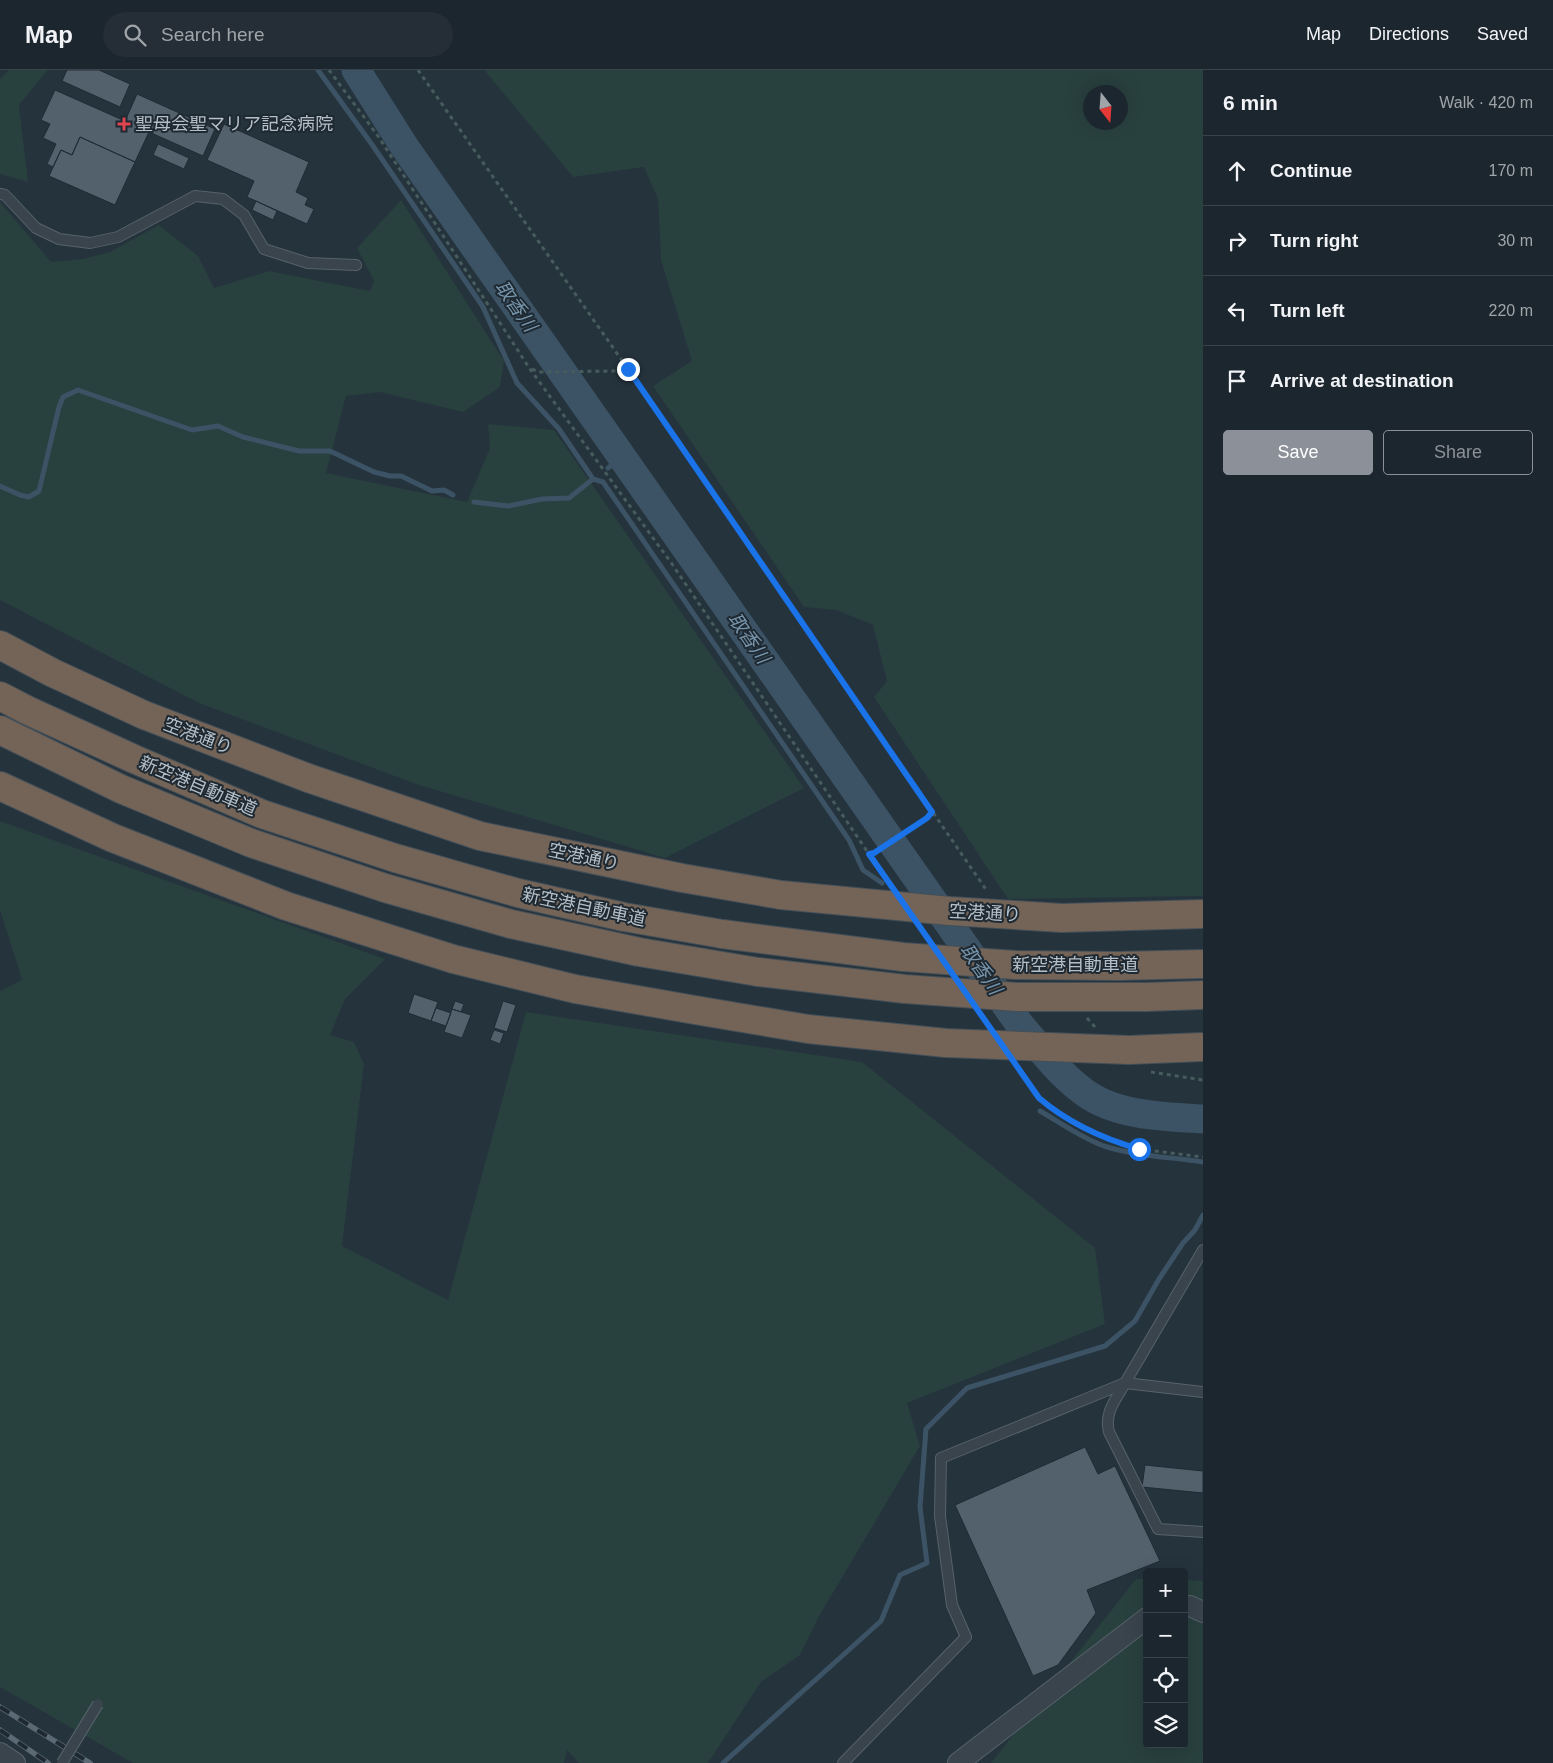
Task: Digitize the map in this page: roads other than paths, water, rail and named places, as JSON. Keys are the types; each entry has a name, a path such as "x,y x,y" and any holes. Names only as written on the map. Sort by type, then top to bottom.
{"highway":[{"name":"空港通り","path":"0,645 144,715 308,778 480,836 682,878 781,895 950,912 1062,918 1203,914"},
{"name":"新空港自動車道","path":"0,696 134,759 262,814 395,858 537,897 624,917 722,934 903,958 1015,965 1117,966 1203,964"},
{"name":"新空港自動車道","path":"0,730 121,789 251,843 386,888 511,924 639,952 758,972 905,989 1018,997 1203,995"},
{"path":"0,786 113,838 286,906 454,959 575,989 808,1029 946,1043 1129,1050 1203,1047"}],"street":[{"path":"1188,1606 1203,1612"},
{"path":"958,1763 1143,1621"},
{"path":"0,1753 15,1763"}],"lane":[{"path":"0,194 5,195 36,228 60,239 90,243 118,237 195,196 223,199 244,214 264,249 308,263 356,265"},
{"path":"1203,1250 1125,1383 1106,1421 1109,1432 1158,1529 1203,1532"},
{"path":"843,1763 966,1637 952,1605 940,1516 941,1458 1125,1383 1203,1392"},
{"path":"62,1763 98,1704"}],"waterway":[{"path":"318,70 373,146 483,307 517,383 559,429 593,479 603,482 849,840 863,870 882,883"},
{"name":"取香川","path":"356,70 404,146 1020,1025 1066,1077 1097,1100 1126,1111 1141,1114 1203,1119"},
{"path":"0,486 29,497 39,491 59,407 63,397 78,390 192,430 218,426 243,437 299,451 330,451 374,472 390,476 401,476 432,491 444,490 453,495"},
{"path":"608,468 622,457"},
{"path":"474,502 508,506 542,499 569,498 593,479"},
{"path":"1040,1111 1079,1135 1104,1146 1140,1154 1203,1162"},
{"path":"723,1763 881,1621 900,1575 927,1563 920,1507 926,1429 967,1388 1105,1346 1135,1321 1159,1279 1183,1243 1195,1230 1203,1215"}],"railway":[{"path":"0,1707 90,1763"},
{"path":"0,1730 48,1763"}],"place":[{"name":"聖母会聖マリア記念病院","path":"124,124"}]}
